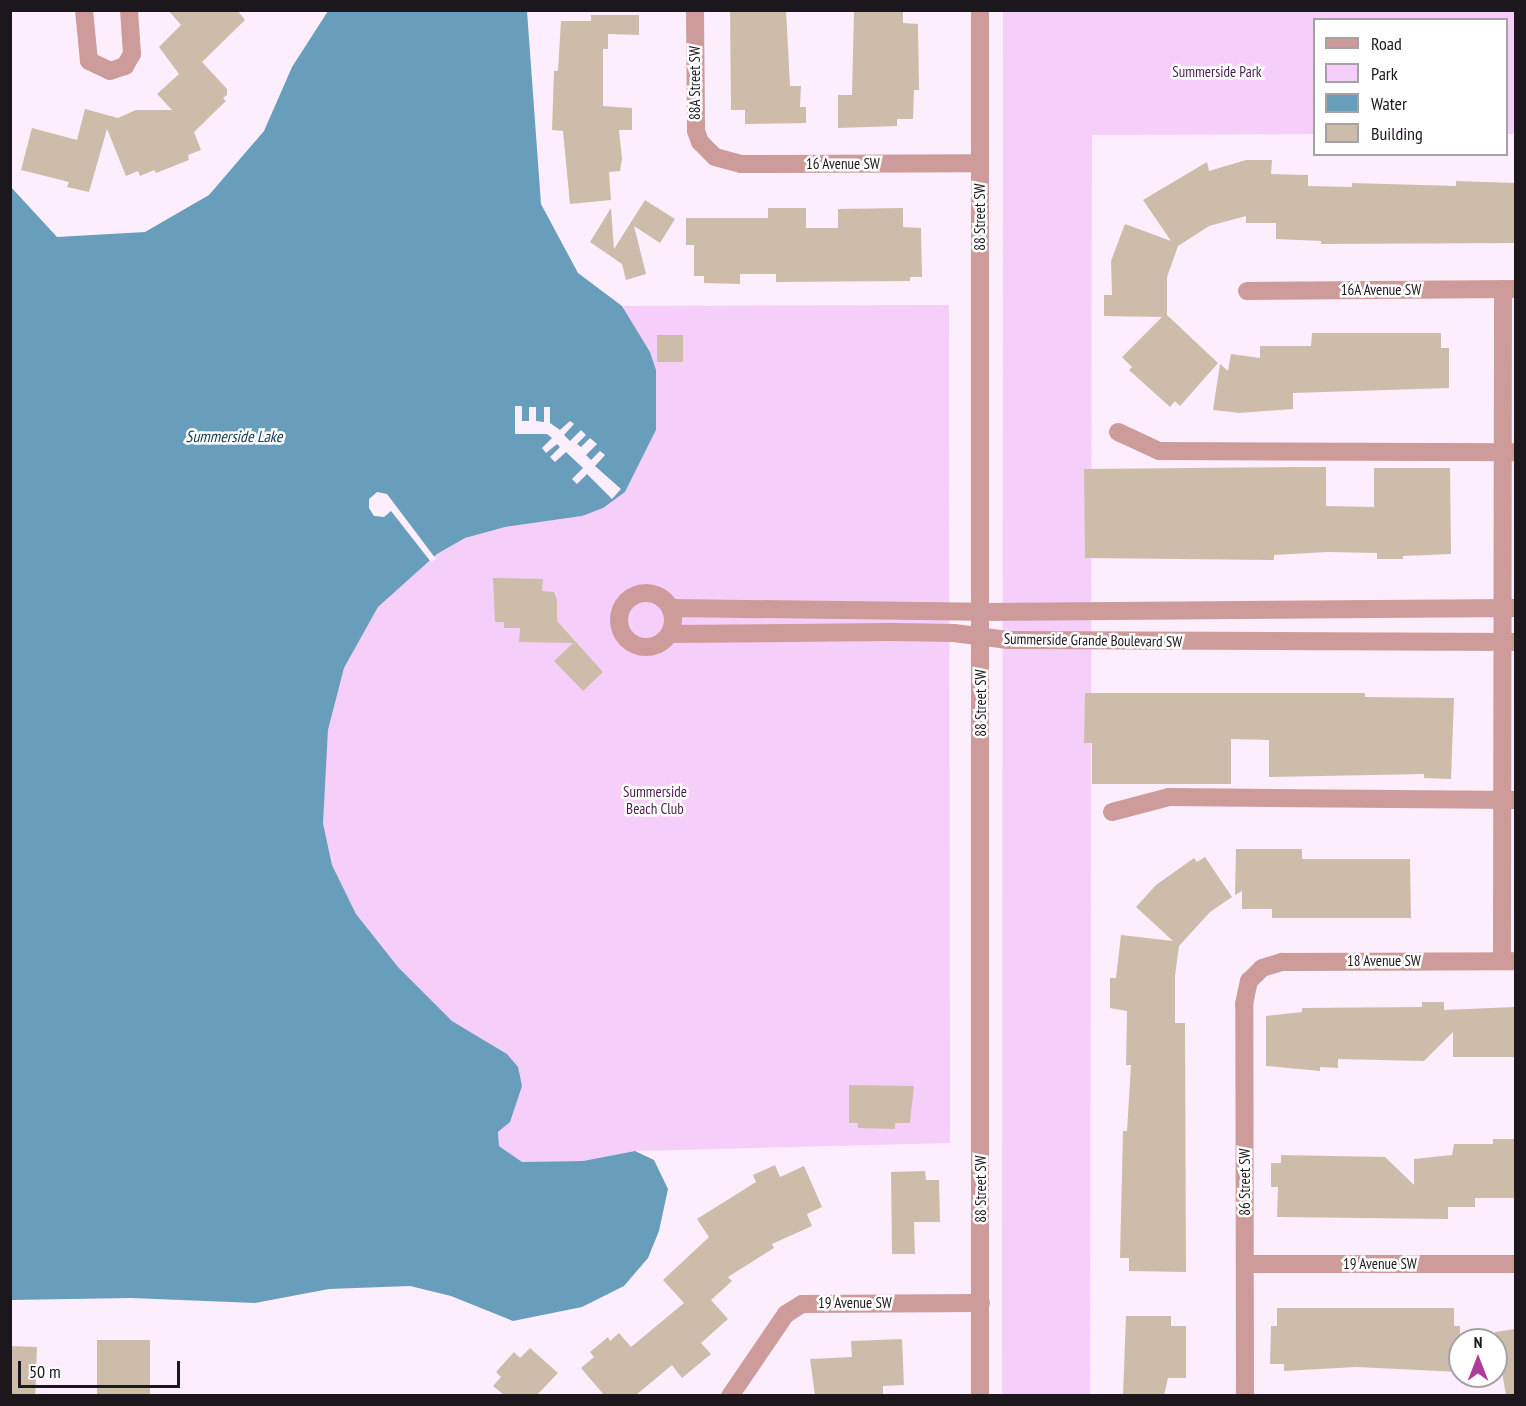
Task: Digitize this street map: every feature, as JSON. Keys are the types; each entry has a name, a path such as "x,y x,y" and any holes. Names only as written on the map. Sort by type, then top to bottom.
{"street":[{"path":"84,10 89,61 110,71 125,66 132,54 129,10"},
{"name":"88A Street SW","path":"695,10 695,120 700,142 708,152"},
{"name":"88 Street SW","path":"980,10 980,1395"},
{"name":"16 Avenue SW","path":"708,152 741,164 980,163"},
{"path":"1509,290 1509,961"},
{"name":"16A Avenue SW","path":"1247,291 1509,290"},
{"path":"1118,432 1159,451 1509,452"},
{"name":"Summerside Grande Boulevard SW","path":"1509,608 981,612 671,608 658,595 641,593 626,602 619,619 624,636 639,646 657,645 670,634 893,632 981,636 1008,640 1509,642"},
{"path":"670,634 674,616 671,608"},
{"path":"1112,812 1169,797 1509,800"},
{"name":"18 Avenue SW","path":"1256,972 1282,962 1509,961"},
{"name":"86 Street SW","path":"1245,1395 1244,1004 1246,990 1256,972"},
{"name":"19 Avenue SW","path":"1245,1264 1515,1264"},
{"name":"19 Avenue SW","path":"736,1393 786,1314 802,1304 981,1303"}],"green space":[{"name":"Summerside Park","path":"1003,11 1515,11 1515,134 1508,134 1508,18 1313,18 1313,134 1092,135 1090,1395 1002,1396"},
{"name":"Summerside Beach Club","path":"949,305 950,1143 635,1151 583,1161 522,1162 499,1146 498,1132 510,1122 507,1054 452,1021 398,967 356,914 332,865 323,823 323,784 328,730 344,668 378,607 437,554 465,538 505,527 582,516 625,492 656,430 650,352 622,306"}],"water":[{"name":"Summerside Lake","path":"328,11 527,11 541,204 578,273 622,306 650,352 656,370 656,430 625,492 603,508 582,516 505,527 465,538 437,554 378,607 344,668 328,730 323,823 332,865 356,914 398,967 452,1021 507,1054 518,1067 522,1086 510,1122 498,1132 499,1146 522,1162 583,1161 635,1151 654,1160 668,1189 659,1231 648,1258 624,1286 582,1307 513,1321 451,1296 410,1286 329,1289 255,1303 131,1298 11,1300 10,186 57,237 145,232 209,195 264,131 292,67"}],"pier":[{"path":"515,406 522,406 522,421 529,421 529,407 536,407 536,421 544,422 544,407 550,407 550,423 560,430 570,421 574,424 564,435 570,441 581,430 586,435 577,444 581,447 590,438 597,444 586,455 591,460 600,451 605,455 595,466 621,489 612,499 587,474 577,484 572,479 583,468 566,452 555,462 550,457 560,447 557,444 546,453 542,448 552,438 547,434 515,434"},
{"path":"377,492 387,494 436,559 431,562 391,511 384,517 374,516 369,508 369,499"}],"building":[{"path":"168,10 237,10 245,20 202,62 227,89 227,95 223,98 226,101 194,132 201,150 188,155 189,160 156,173 154,170 140,176 138,171 126,176 107,129 89,192 67,187 69,182 21,170 32,128 77,140 85,109 118,118 136,110 172,110 157,94 179,74 159,47 181,25"},
{"path":"730,10 786,10 790,86 801,86 800,107 806,107 806,123 745,124 745,110 731,110"},
{"path":"903,10 903,23 918,24 919,90 914,90 913,119 897,119 897,126 838,128 838,95 852,95 854,11"},
{"path":"591,15 639,15 639,35 608,34 608,49 603,49 603,106 632,108 632,130 619,130 622,159 620,171 609,172 611,200 570,204 563,131 552,130 554,71 558,71 561,21 591,21"},
{"path":"1246,160 1272,160 1271,174 1308,175 1308,186 1352,187 1352,183 1456,186 1456,181 1515,183 1515,243 1321,244 1321,241 1276,239 1276,223 1246,223 1246,216 1209,226 1178,246 1167,277 1167,315 1218,363 1180,406 1175,401 1170,407 1129,370 1132,367 1122,357 1162,317 1104,316 1104,295 1112,295 1111,261 1125,224 1171,241 1143,200 1207,162 1209,171"},
{"path":"645,200 675,219 660,243 634,226 646,274 626,280 622,264 590,242 611,208 614,249"},
{"path":"768,208 806,208 806,228 838,228 838,209 903,208 903,227 921,228 922,277 910,277 910,281 776,282 776,274 740,274 740,284 704,283 704,276 694,276 694,245 686,245 686,218 768,218"},
{"path":"1312,333 1441,333 1441,348 1449,348 1449,388 1293,393 1293,409 1240,413 1213,410 1220,364 1228,371 1231,354 1260,358 1260,346 1311,346"},
{"path":"657,335 683,335 683,362 657,362"},
{"path":"1326,467 1326,506 1374,507 1374,468 1450,468 1451,554 1403,556 1403,559 1377,559 1377,553 1328,552 1274,555 1274,560 1085,558 1084,469"},
{"path":"493,578 543,579 542,591 554,592 557,600 557,621 603,672 583,691 554,661 573,643 519,642 520,628 504,628 504,622 495,622"},
{"path":"1085,693 1365,693 1365,697 1454,698 1451,779 1424,778 1424,774 1269,777 1269,740 1231,739 1231,784 1092,784 1092,743 1084,743"},
{"path":"1236,849 1302,849 1302,859 1410,859 1411,918 1272,918 1272,909 1242,909 1242,891 1235,895"},
{"path":"1205,857 1232,897 1210,912 1179,946 1175,976 1175,1023 1185,1023 1186,1272 1129,1271 1129,1258 1120,1258 1123,1131 1127,1131 1131,1065 1126,1065 1127,1011 1110,1008 1110,978 1116,978 1121,935 1173,941 1136,907 1156,885 1194,858 1197,862"},
{"path":"1422,1002 1444,1002 1444,1010 1515,1007 1515,1057 1453,1057 1453,1032 1424,1061 1338,1059 1338,1068 1320,1067 1320,1071 1266,1066 1266,1016 1302,1012 1302,1008 1422,1007"},
{"path":"849,1085 914,1086 910,1123 895,1123 895,1129 858,1128 858,1123 849,1123"},
{"path":"1493,1139 1515,1139 1515,1198 1475,1198 1475,1207 1448,1207 1448,1219 1277,1217 1278,1187 1271,1187 1271,1163 1281,1163 1281,1155 1385,1157 1414,1185 1414,1159 1452,1155 1454,1144 1493,1144"},
{"path":"775,1165 780,1177 804,1166 822,1207 807,1214 812,1226 772,1244 774,1248 728,1277 732,1281 711,1300 728,1319 701,1343 711,1354 682,1378 672,1365 636,1395 604,1395 581,1368 594,1357 590,1352 608,1337 610,1341 619,1333 631,1347 684,1303 663,1280 709,1237 697,1219 756,1182 753,1175"},
{"path":"925,1171 926,1180 939,1180 940,1222 914,1222 915,1254 892,1254 891,1172"},
{"path":"1277,1308 1454,1308 1454,1326 1460,1326 1460,1328 1448,1328 1448,1371 1356,1367 1284,1371 1284,1364 1270,1364 1271,1326 1277,1326"},
{"path":"1126,1316 1171,1316 1171,1326 1186,1326 1186,1378 1168,1378 1164,1395 1123,1395"},
{"path":"1515,1329 1515,1394 1506,1395 1505,1388 1508,1388 1508,1330"},
{"path":"902,1339 904,1385 883,1386 883,1395 815,1395 810,1359 852,1357 851,1341"},
{"path":"97,1340 150,1340 150,1395 97,1395"},
{"path":"10,1346 37,1347 35,1396 10,1395"},
{"path":"530,1348 558,1373 537,1395 504,1395 493,1386 501,1377 496,1372 514,1352 520,1358"}]}
